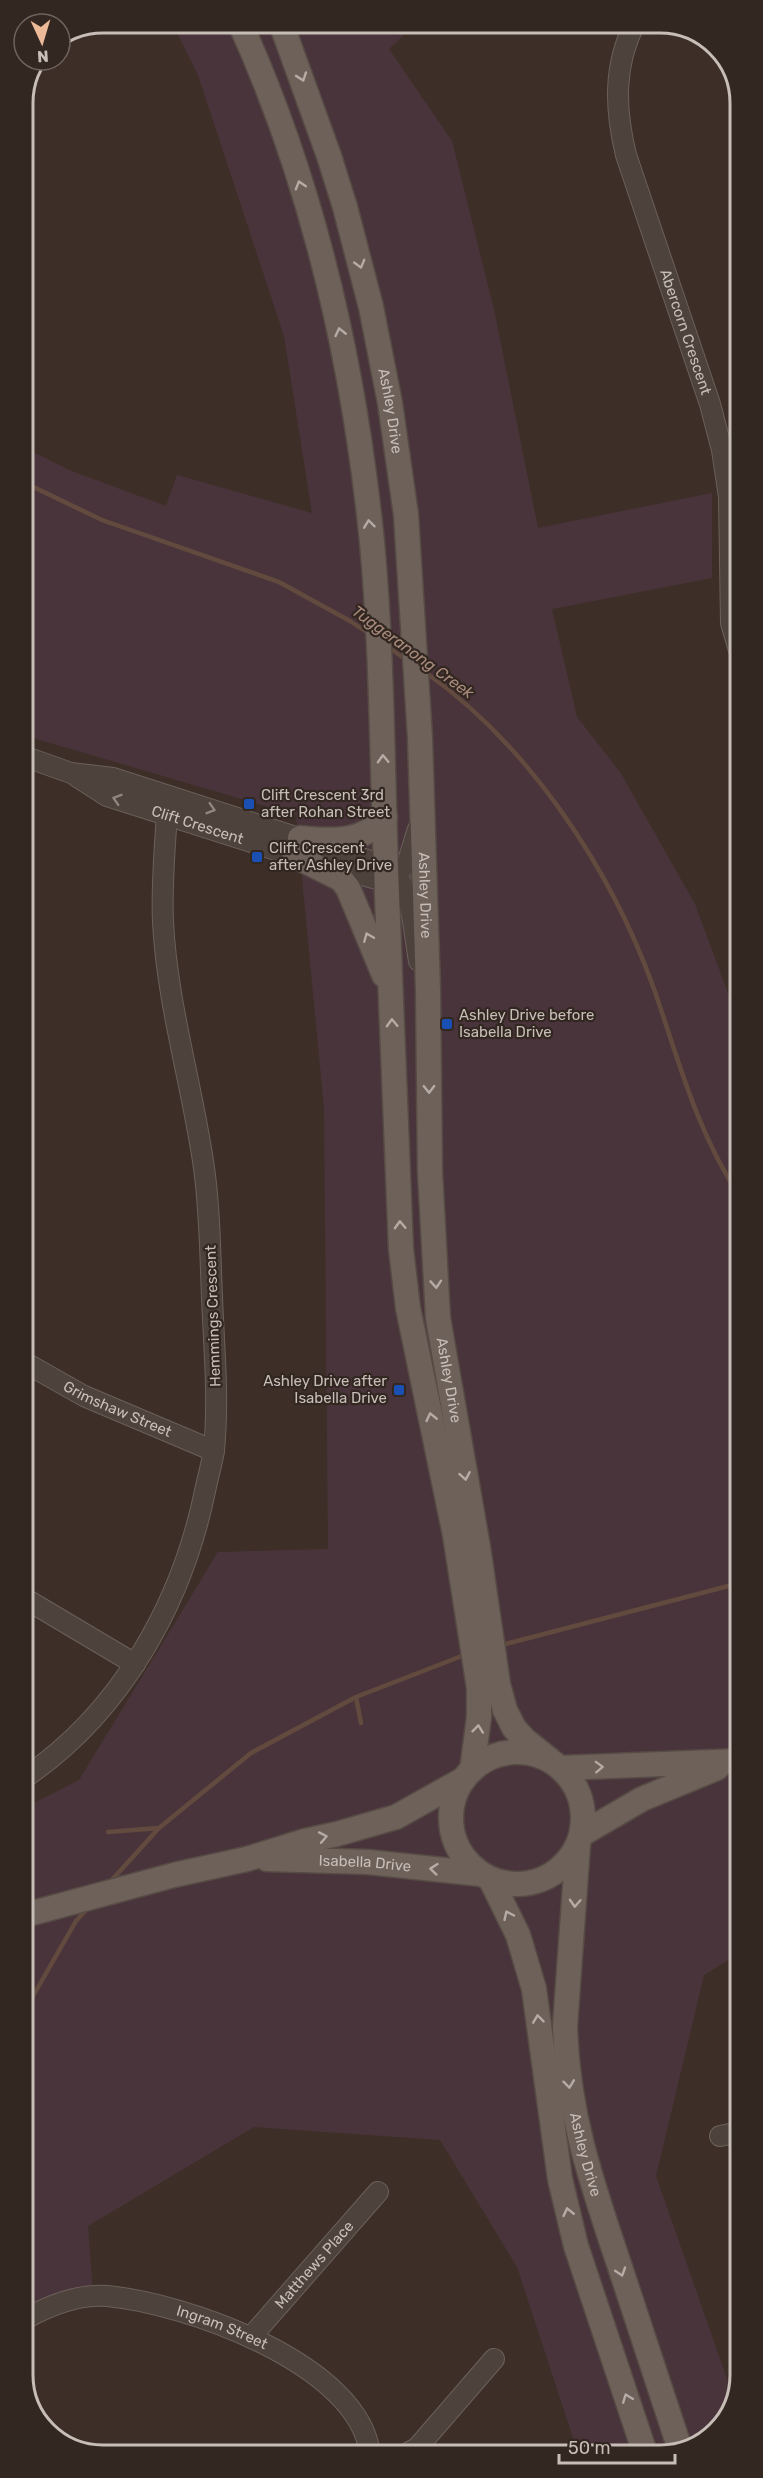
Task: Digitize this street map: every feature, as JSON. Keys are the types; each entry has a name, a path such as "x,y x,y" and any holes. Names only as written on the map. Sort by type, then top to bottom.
{"main road":[{"name":"Ashley Drive","path":"244,33 287,142 323,263 342,341 360,442 374,582 385,817 390,874 390,991 401,1249 405,1284 452,1516 475,1597"},
{"name":"Ashley Drive","path":"285,33 329,156 371,307 398,451 406,515 422,808 430,1172 438,1318 488,1686 468,1774"},
{"path":"298,847 361,836 375,828 385,817"},
{"path":"298,847 341,879 348,888 390,991"},
{"name":"Ashley Drive","path":"488,1686 505,1710 514,1728 525,1740 556,1764"},
{"path":"506,1752 536,1754 556,1764 573,1782 581,1799 584,1817 580,1839 567,1862 544,1879 517,1884 486,1877 464,1859 452,1832 452,1802 468,1774 491,1757 506,1752"},
{"path":"556,1764 730,1762"},
{"path":"580,1839 642,1799 730,1764"},
{"name":"Isabella Drive","path":"33,1912 174,1875 247,1859 396,1817 468,1774"},
{"name":"Ashley Drive","path":"580,1839 565,2026 572,2109 586,2166 678,2443"},
{"name":"Isabella Drive","path":"247,1859 368,1862 486,1877"},
{"name":"Ashley Drive","path":"486,1877 518,1935 534,1989 560,2179 576,2246 643,2445"}],"street":[{"name":"Abercorn Crescent","path":"631,33 623,52 619,75 618,121 626,155 710,404 722,450 729,497 730,560"},
{"name":"Clift Crescent","path":"33,760 71,773 113,778 167,805 390,874"},
{"name":"Hemmings Crescent","path":"33,1770 80,1731 103,1706 135,1664 163,1616 185,1564 199,1522 214,1450 216,1384 209,1212 203,1161 168,971 163,920 167,805"},
{"path":"422,808 407,864 390,874 406,890 428,1015"},
{"name":"Grimshaw Street","path":"33,1367 84,1396 214,1450"},
{"path":"33,1603 135,1664"},
{"path":"720,2136 730,2134"},
{"name":"Matthews Place","path":"252,2337 378,2192"},
{"name":"Ingram Street","path":"33,2315 60,2302 107,2296 172,2309 207,2319 252,2337 307,2370 348,2404 364,2429 368,2445"},
{"path":"420,2445 494,2359"},
{"path":"638,2428 648,2445"}],"shaded area":[{"path":"177,33 406,33 389,49 452,141 495,314 538,528 712,493 712,578 552,609 577,717 620,772 695,904 730,999 730,1959 704,1975 656,2176 729,2385 721,2410 710,2425 678,2443 575,2445 517,2267 440,2140 254,2127 88,2226 93,2293 33,2312 33,1803 79,1780 218,1552 328,1549 324,1108 296,815 33,738 33,452 69,470 166,506 177,475 312,513 284,336 198,75"}],"waterway":[{"name":"Tuggeranong Creek","path":"33,487 102,520 279,582 371,635"},
{"name":"Tuggeranong Creek","path":"388,647 408,661"},
{"name":"Tuggeranong Creek","path":"425,672 499,735 532,773 590,855 615,899 636,944 700,1121 730,1181"},
{"path":"498,1646 730,1586"},
{"path":"110,1882 159,1828 251,1753 356,1697 467,1654"},
{"path":"356,1697 361,1723"},
{"path":"108,1832 159,1828"},
{"path":"33,1996 76,1921 87,1909"}],"place":[{"name":"Clift Crescent 3rd after Rohan Street","path":"249,804"},
{"name":"Clift Crescent after Ashley Drive","path":"257,857"},
{"name":"Ashley Drive before Isabella Drive","path":"447,1024"},
{"name":"Ashley Drive after Isabella Drive","path":"399,1390"}]}
